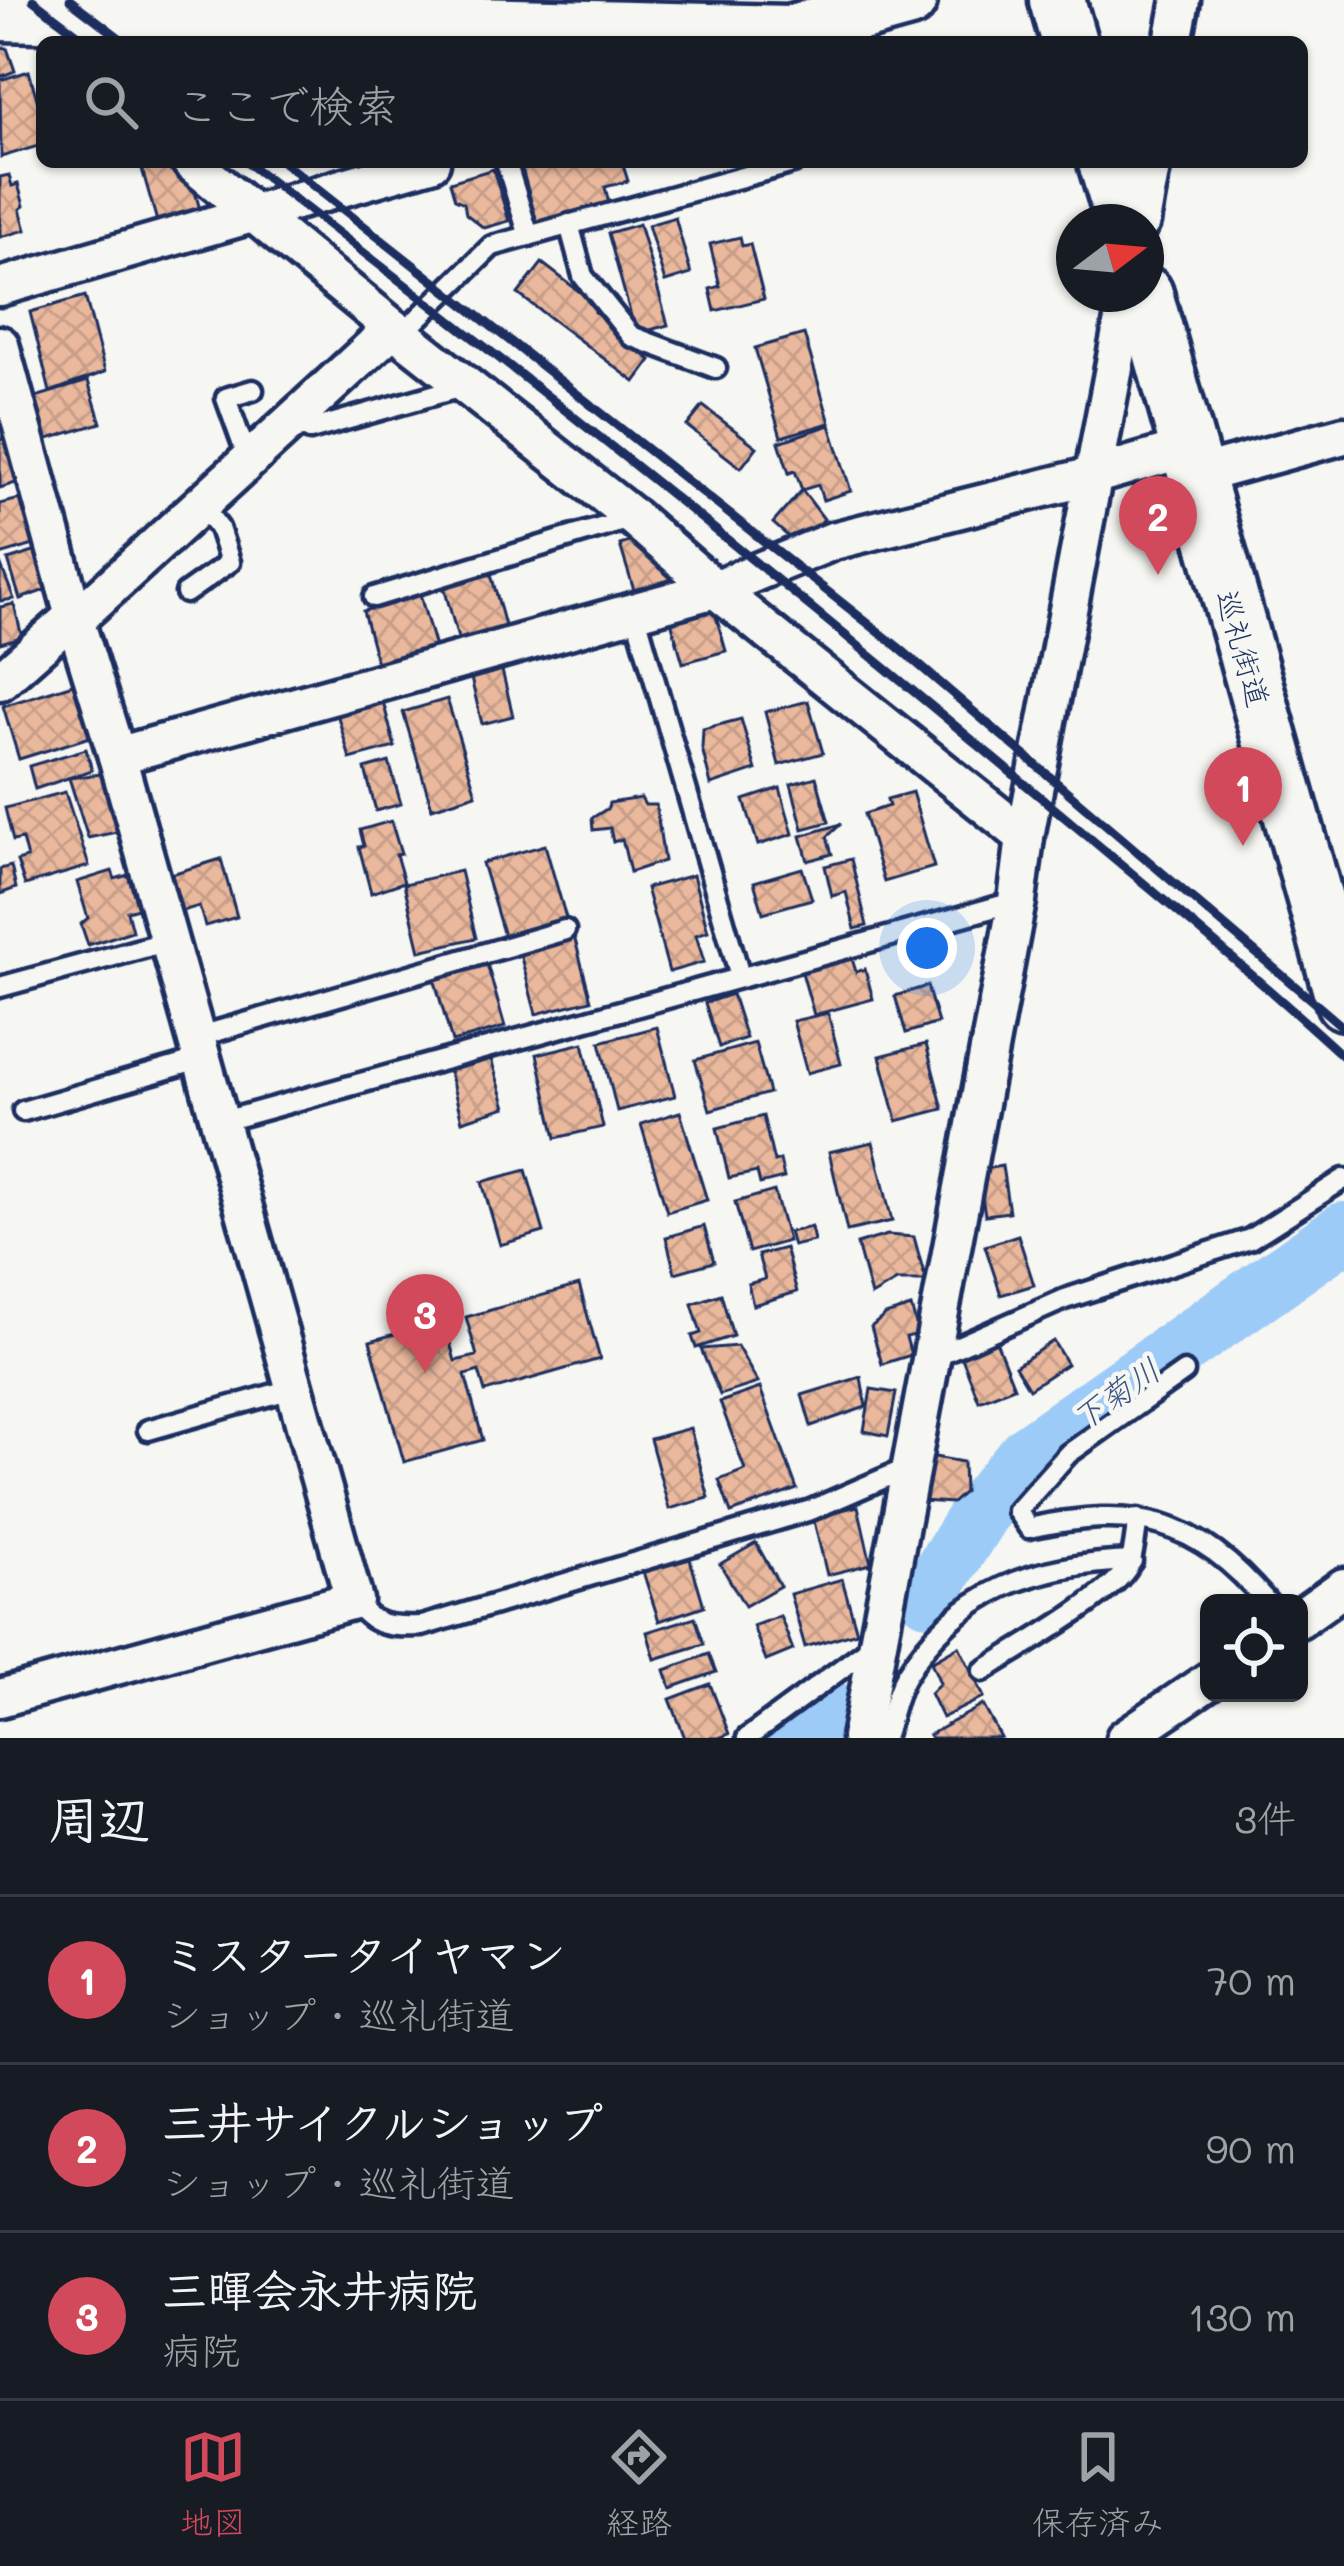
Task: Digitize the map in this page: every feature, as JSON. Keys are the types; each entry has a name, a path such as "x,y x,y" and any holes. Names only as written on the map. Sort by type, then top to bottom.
{"main road":[{"path":"788,36 909,0"},
{"path":"1057,0 1067,36"},
{"path":"18,22 466,22 742,36"},
{"path":"1108,168 1119,204"},
{"name":"巡礼街道","path":"1150,312 1344,1002"}],"street":[{"path":"1174,36 1180,0"},
{"path":"198,168 1025,837"},
{"path":"0,287 410,168"},
{"path":"1144,204 1151,168"},
{"path":"860,1738 1124,312"},
{"path":"0,681 397,332"},
{"path":"0,345 355,1600 0,1698"},
{"path":"117,756 715,589 833,541 1092,476 1344,435"},
{"path":"1308,1613 1344,1587"},
{"path":"1125,1738 1200,1687"}],"lane":[{"path":"508,168 529,236"},
{"path":"397,332 492,247 775,168"},
{"path":"569,224 583,276 631,335 716,368"},
{"path":"293,422 310,430 465,386"},
{"path":"250,462 226,398 253,390"},
{"path":"186,592 230,562 219,528 202,506"},
{"path":"374,597 634,518"},
{"path":"635,612 740,976"},
{"path":"220,1122 1017,901"},
{"path":"23,1111 199,1048 565,930"},
{"path":"0,987 169,941"},
{"path":"931,1358 1065,1299 1250,1240 1344,1179"},
{"path":"1184,1372 1068,1454 1017,1511 1029,1528 1071,1520 1162,1523 1241,1571 1260,1594"},
{"path":"148,1430 295,1388"},
{"path":"355,1600 364,1613 389,1628 422,1626 811,1510 910,1467"},
{"path":"983,1671 1121,1578 1132,1561 1138,1519"},
{"path":"884,1738 904,1679 953,1616 993,1590 1051,1568 1132,1561"},
{"path":"747,1738 875,1644"}],"building":[{"path":"0,47 7,48 15,71 0,77"},
{"path":"29,71 36,96 36,147 1,157 0,80"},
{"path":"142,168 181,168 190,174 201,213 158,225"},
{"path":"522,168 624,168 628,181 605,187 609,203 537,223"},
{"path":"493,169 509,221 484,228 466,214 450,182"},
{"path":"9,175 12,186 18,184 26,230 0,237 0,177"},
{"path":"675,217 691,274 665,282 648,225"},
{"path":"639,224 668,325 636,334 608,233"},
{"path":"740,237 742,246 750,244 764,299 715,311 710,289 720,286 710,244"},
{"path":"542,263 597,305 595,312 651,360 635,382 518,294"},
{"path":"85,296 105,372 50,392 30,312"},
{"path":"804,334 830,423 781,437 755,348"},
{"path":"88,381 101,423 42,441 29,399"},
{"path":"703,406 757,447 741,468 687,426"},
{"path":"830,425 851,491 823,500 818,485 802,490 795,471 789,473 779,442"},
{"path":"6,438 22,481 0,488 0,440"},
{"path":"802,490 824,519 799,546 773,523"},
{"path":"20,499 34,545 0,555 0,504"},
{"path":"646,537 678,581 635,594 620,545"},
{"path":"37,551 48,589 20,599 8,560"},
{"path":"0,563 14,599 0,601"},
{"path":"491,574 507,633 460,646 444,587"},
{"path":"420,595 436,651 378,667 363,611"},
{"path":"711,599 726,651 683,663 668,611"},
{"path":"14,604 22,637 0,643 0,607"},
{"path":"500,662 513,716 482,724 469,670"},
{"path":"73,684 90,737 19,759 3,706"},
{"path":"380,690 395,747 350,759 334,703"},
{"path":"447,699 476,794 432,808 403,712"},
{"path":"808,701 823,753 779,765 765,712"},
{"path":"741,719 756,770 711,785 702,748 703,729"},
{"path":"86,749 92,770 35,789 29,766"},
{"path":"389,762 401,804 376,811 365,769"},
{"path":"102,774 122,831 88,838 69,778"},
{"path":"816,777 829,822 803,829 791,784"},
{"path":"780,788 793,834 758,845 744,800"},
{"path":"65,792 89,866 25,885 17,861 27,858 22,839 13,841 5,808"},
{"path":"912,792 934,867 884,882 864,814 889,806 887,799"},
{"path":"641,798 645,805 656,805 664,861 630,872 622,839 613,842 610,828 593,830 592,818 609,803"},
{"path":"391,821 404,882 371,893 359,847 364,846 360,830"},
{"path":"841,824 827,837 832,854 808,861 801,836"},
{"path":"545,845 566,918 504,936 482,863"},
{"path":"221,859 237,917 205,926 199,906 179,912 168,875"},
{"path":"851,859 867,926 855,929 846,892 832,896 825,866"},
{"path":"11,866 16,888 0,894 0,869"},
{"path":"802,868 812,899 763,913 754,882"},
{"path":"112,871 115,879 128,875 138,908 127,911 132,931 88,945 81,924 88,918 77,882"},
{"path":"460,871 476,938 420,951 404,884"},
{"path":"693,875 708,931 696,935 704,962 669,972 646,888"},
{"path":"574,936 591,1000 536,1014 519,950"},
{"path":"851,955 856,972 865,969 873,999 814,1015 801,969"},
{"path":"487,964 505,1027 452,1042 434,978"},
{"path":"927,986 938,1023 906,1033 895,996"},
{"path":"732,994 746,1038 719,1047 705,1003"},
{"path":"828,1013 841,1064 807,1073 793,1021"},
{"path":"657,1027 675,1096 617,1111 600,1042"},
{"path":"583,1043 603,1127 556,1138 537,1054"},
{"path":"755,1043 769,1093 710,1110 695,1060"},
{"path":"926,1044 943,1109 897,1121 880,1056"},
{"path":"490,1056 506,1107 462,1121 448,1067"},
{"path":"680,1112 707,1200 667,1212 641,1124"},
{"path":"763,1116 774,1162 780,1160 784,1178 760,1184 757,1172 729,1178 717,1128"},
{"path":"873,1142 892,1221 847,1231 829,1152"},
{"path":"1002,1166 1009,1212 985,1215 978,1170"},
{"path":"526,1170 544,1232 500,1245 482,1182"},
{"path":"774,1191 788,1241 749,1252 735,1202"},
{"path":"704,1226 714,1262 675,1273 666,1237"},
{"path":"811,1227 814,1241 793,1246 789,1232"},
{"path":"887,1235 914,1237 926,1281 897,1281 871,1296 857,1244"},
{"path":"1018,1235 1034,1285 1001,1295 985,1246"},
{"path":"785,1248 797,1292 753,1305 748,1284 765,1279 758,1255"},
{"path":"579,1285 600,1359 485,1392 479,1371 465,1375 483,1440 404,1462 370,1341 444,1320 455,1361 477,1356 466,1317"},
{"path":"721,1294 733,1336 696,1348 692,1336 701,1333 692,1304"},
{"path":"911,1307 919,1334 906,1337 911,1355 882,1364 871,1327 885,1315"},
{"path":"994,1336 1014,1387 979,1401 959,1350"},
{"path":"1053,1341 1067,1364 1029,1389 1015,1366"},
{"path":"737,1346 758,1383 720,1395 701,1349"},
{"path":"861,1377 866,1407 811,1426 802,1395"},
{"path":"760,1388 797,1489 731,1513 719,1480 745,1470 720,1402"},
{"path":"871,1389 896,1393 888,1436 864,1431"},
{"path":"690,1428 709,1498 669,1509 650,1439"},
{"path":"929,1456 963,1462 964,1492 952,1503 922,1501"},
{"path":"858,1506 871,1564 827,1575 813,1517"},
{"path":"756,1543 780,1586 745,1606 720,1564"},
{"path":"690,1559 704,1606 659,1621 643,1572"},
{"path":"842,1579 857,1632 805,1647 790,1594"},
{"path":"780,1616 793,1650 766,1661 753,1626"},
{"path":"695,1617 704,1644 655,1659 647,1632"},
{"path":"959,1646 984,1697 942,1718 930,1693 940,1683 931,1662"},
{"path":"709,1654 716,1672 671,1688 665,1670"},
{"path":"710,1684 729,1734 685,1738 670,1699"},
{"path":"983,1705 1001,1738 929,1735"}],"waterway":[{"name":"下菊川","path":"928,1595 980,1512 1028,1454 1344,1232"},
{"name":"下菊川","path":"798,1738 834,1712"}],"railway":[{"path":"33,0 80,36"},
{"path":"70,0 117,36"},
{"path":"254,168 824,618 1344,1057"},
{"path":"291,168 898,647 1344,1028"}],"place":[{"name":"三井サイクルショップ","path":"1158,575"},
{"name":"ミスタータイヤマン","path":"1243,846"},
{"name":"三暉会永井病院","path":"425,1373"}]}
